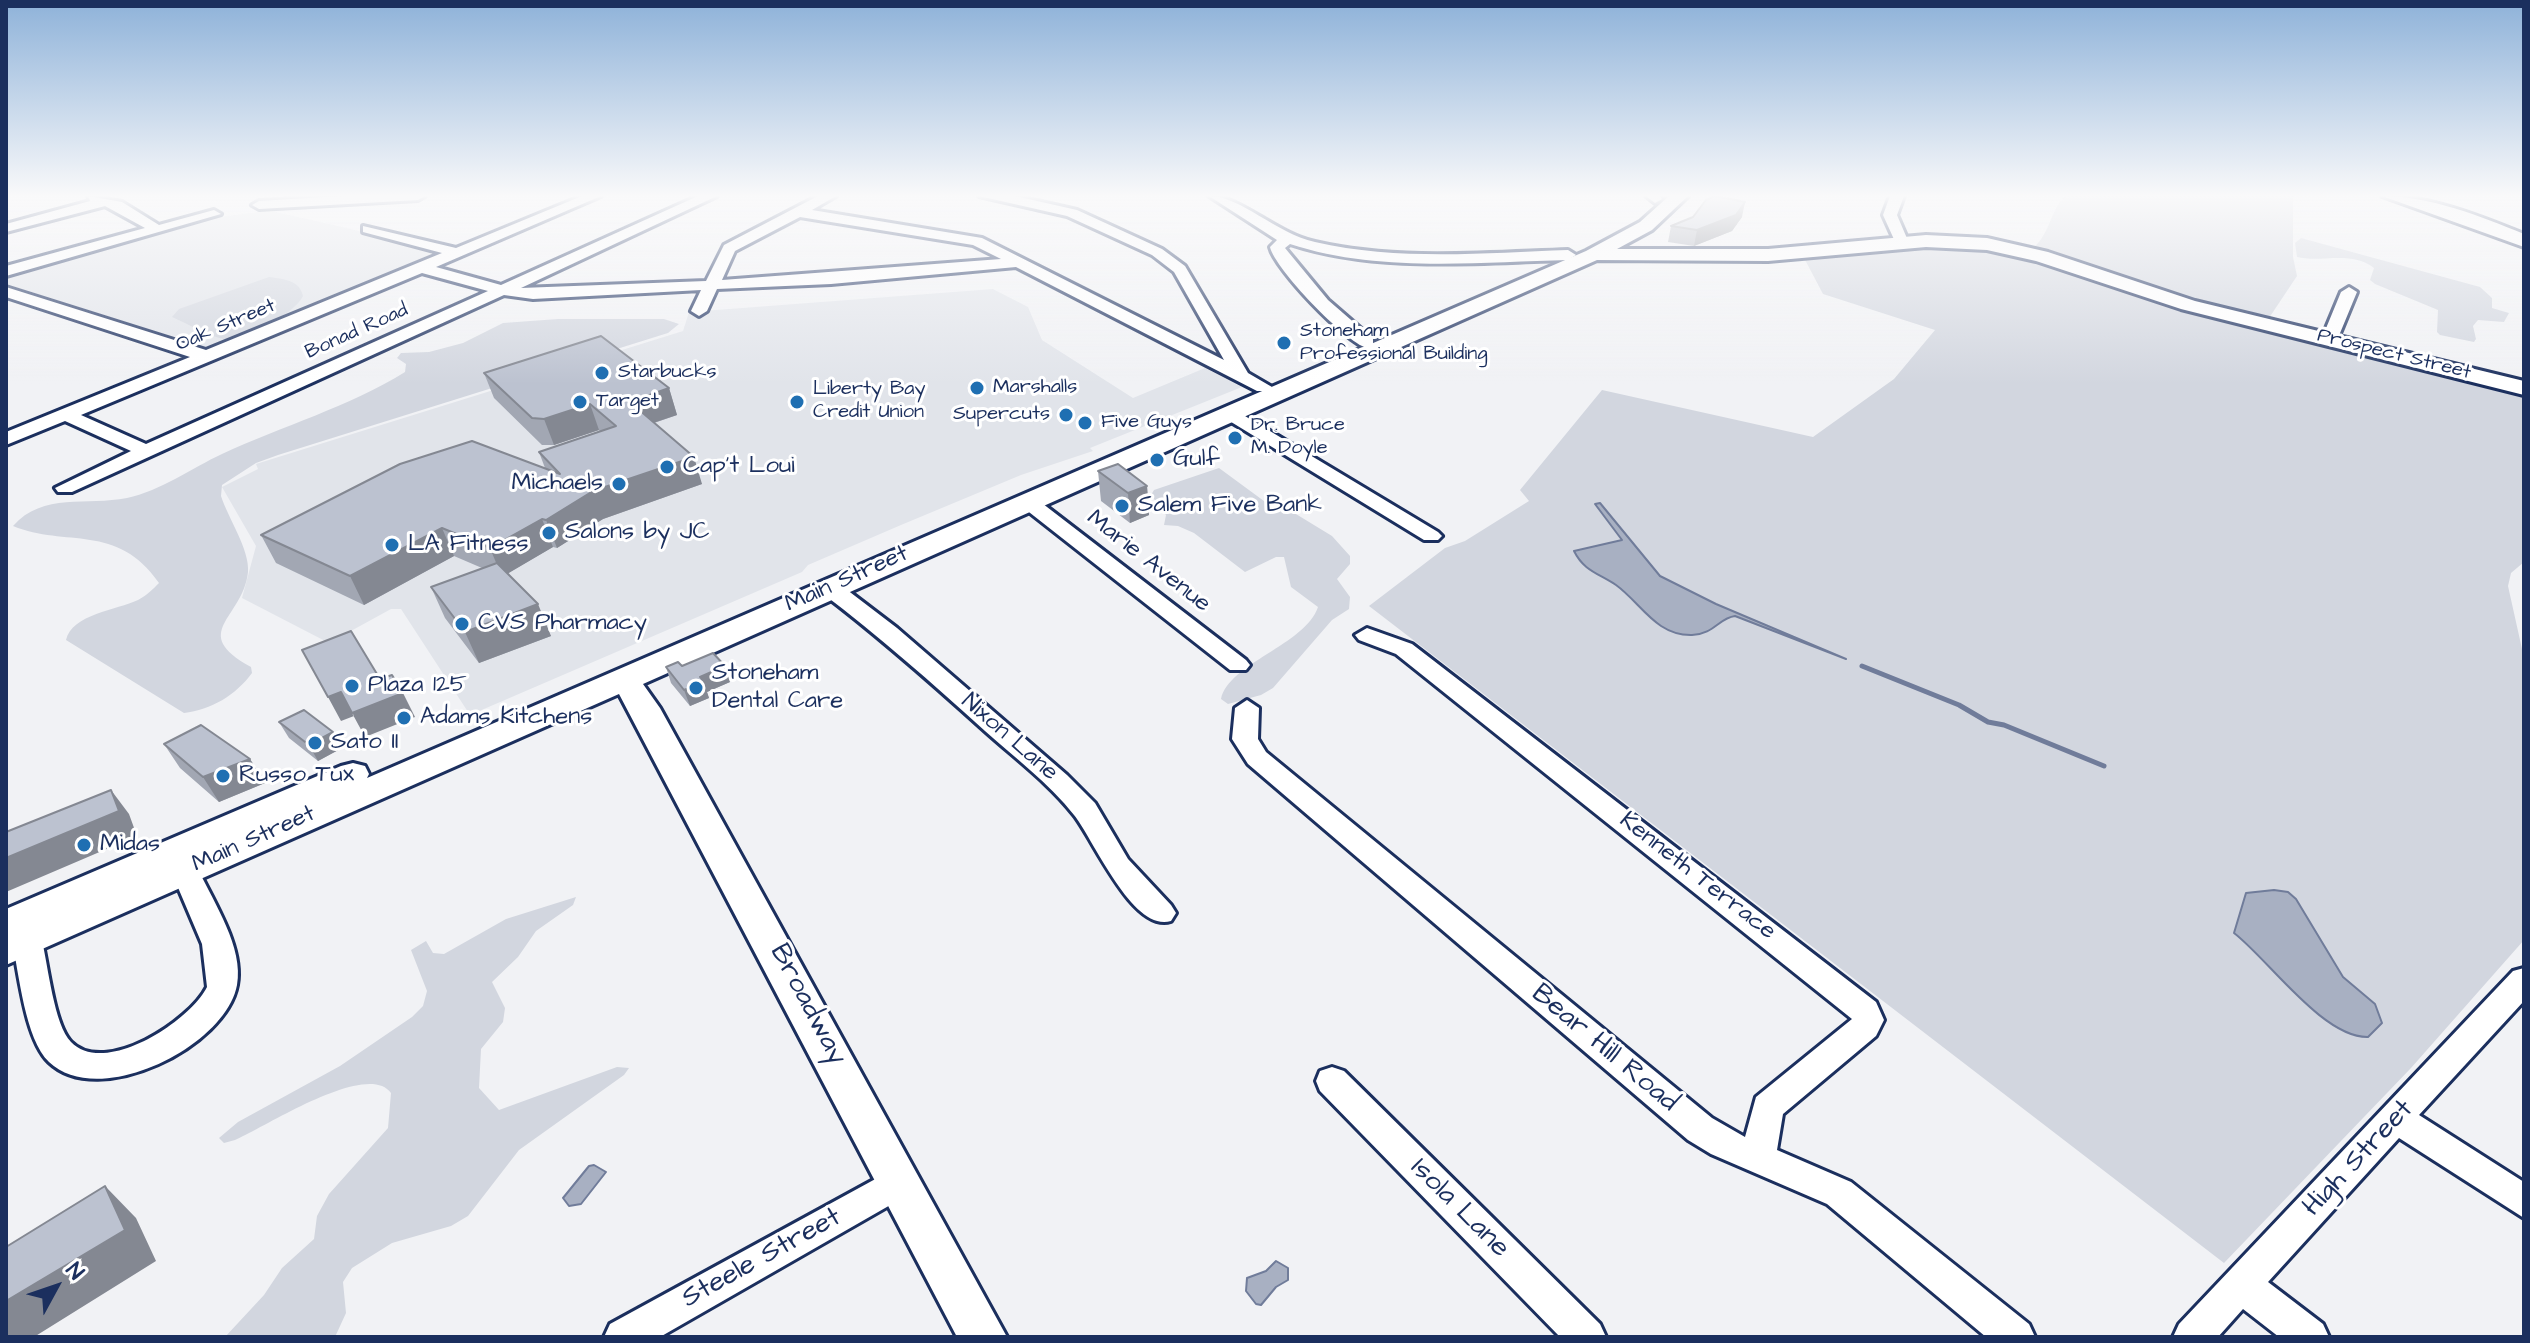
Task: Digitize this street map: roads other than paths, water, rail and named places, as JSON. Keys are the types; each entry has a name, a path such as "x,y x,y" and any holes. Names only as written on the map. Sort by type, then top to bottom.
{"main road":[{"name":"Main Street","path":"13,939 644,649 1252,381 1367,343 1560,259"},
{"name":"Main Street","path":"13,939 185,871 1585,259"},
{"name":"Prospect Street","path":"2045,259 2178,302 2524,388"},
{"name":"Broadway","path":"623,678 645,708 752,903 983,1337"}],"street":[{"path":"6,271 52,259"},
{"name":"Oak Street","path":"6,439 445,259"},
{"name":"Bonad Road","path":"65,488 572,259"},
{"path":"699,311 724,259"},
{"path":"1013,259 1252,381"},
{"path":"1168,259 1180,269 1216,331 1252,381"},
{"path":"1283,259 1322,303 1367,343"},
{"path":"1520,259 1535,263 1537,267 1529,273"},
{"path":"422,268 503,290 542,294 1020,262"},
{"path":"6,292 209,357"},
{"path":"2330,338 2349,292"},
{"path":"6,310 33,301"},
{"path":"1176,342 1216,331"},
{"path":"1230,413 1431,536"},
{"path":"67,415 146,451"},
{"name":"Marie Avenue","path":"1027,501 1238,665"},
{"name":"Nixon Lane","path":"830,588 889,633 1058,781 1085,810 1118,866 1161,913"},
{"name":"Kenneth Terrace","path":"1367,635 1404,649 1863,1008 1868,1017 1865,1027 1768,1107 1763,1116 1758,1158"},
{"name":"Bear Hill Road","path":"1247,708 1245,739 1257,758 1705,1133 1839,1193 2016,1337"},
{"path":"13,939 62,1054 78,1065 95,1067 144,1055 176,1039 203,1017 214,1004 223,984 222,963 185,871"},
{"name":"High Street","path":"2192,1337 2524,980"},
{"name":"Isola Lane","path":"1332,1081 1587,1337"},
{"path":"2397,1119 2524,1202"},
{"name":"Steele Street","path":"623,1337 901,1181"},
{"path":"2241,1285 2310,1337"}],"water":[{"path":"1600,503 1660,576 1716,604 1846,659 1735,616 1700,634 1679,634 1668,630 1616,585 1587,567 1574,551 1622,540 1595,504"},
{"path":"2288,892 2296,899 2343,977 2375,1004 2382,1023 2368,1037 2351,1034 2333,1025 2297,995 2234,933 2246,893"},
{"path":"594,1165 606,1172 581,1204 569,1206 563,1198 589,1166"},
{"path":"1276,1261 1288,1268 1288,1280 1276,1287 1261,1305 1256,1304 1246,1291 1247,1278 1266,1271"}],"waterway":[{"path":"1862,666 1959,705 1988,722 2004,725 2104,766"}],"place":[{"name":"Stoneham Professional Building","path":"1284,343"},
{"name":"Starbucks","path":"602,373"},
{"name":"Marshalls","path":"977,388"},
{"name":"Target","path":"580,402"},
{"name":"Liberty Bay Credit Union","path":"797,402"},
{"name":"Supercuts","path":"1066,415"},
{"name":"Five Guys","path":"1085,423"},
{"name":"Dr. Bruce M. Doyle","path":"1235,438"},
{"name":"Gulf","path":"1157,460"},
{"name":"Cap't Loui","path":"667,467"},
{"name":"Michaels","path":"619,484"},
{"name":"Salem Five Bank","path":"1122,506"},
{"name":"Salons by JC","path":"549,533"},
{"name":"LA Fitness","path":"392,545"},
{"name":"CVS Pharmacy","path":"462,624"},
{"name":"Plaza 125","path":"352,686"},
{"name":"Stoneham Dental Care","path":"696,688"},
{"name":"Adams Kitchens","path":"404,718"},
{"name":"Sato II","path":"315,743"},
{"name":"Russo Tux","path":"223,776"},
{"name":"Midas","path":"84,845"}]}
